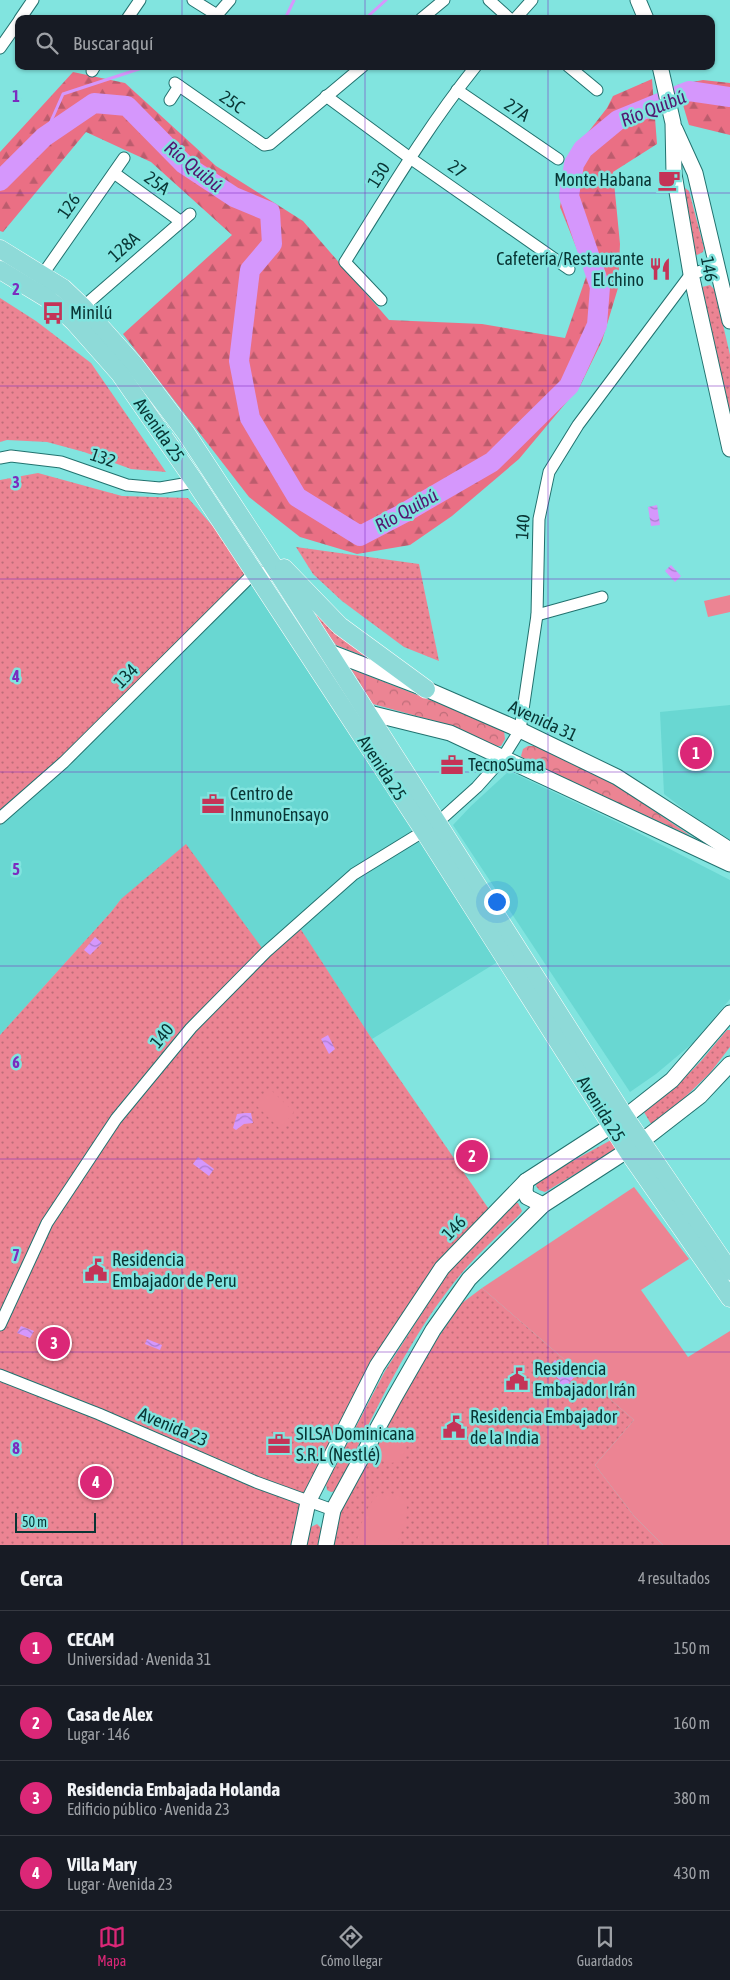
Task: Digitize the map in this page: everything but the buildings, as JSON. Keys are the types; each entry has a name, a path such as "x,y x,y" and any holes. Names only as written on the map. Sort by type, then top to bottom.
{"main road":[{"path":"638,0 644,15"},
{"name":"146","path":"661,71 673,123 695,173 730,322"},
{"name":"146","path":"673,123 674,174 691,274 730,449"},
{"name":"Avenida 25","path":"0,250 43,274 63,288 83,307 134,364 186,433 366,712 430,827 618,1122 627,1150 730,1298"},
{"name":"Avenida 25","path":"0,270 48,299 74,322 120,374 195,482 336,698 430,827"},
{"path":"233,506 288,573 340,626 426,688"},
{"name":"Avenida 31","path":"328,651 426,688 520,730 617,777 730,850"},
{"path":"336,698 366,712 450,733 502,759 730,864"},
{"name":"146","path":"299,1545 308,1502 377,1366 442,1268 526,1181 618,1122 672,1080 727,1019"},
{"path":"326,1545 334,1510 406,1375 433,1330 469,1279 543,1204 642,1141 700,1096 730,1064"},
{"name":"Avenida 25","path":"618,1122 642,1141 730,1271"},
{"path":"526,1181 525,1190 527,1197 543,1204"}],"street":[{"path":"23,15 33,0"},
{"path":"130,15 140,0"},
{"path":"193,0 217,15 220,14 230,0"},
{"path":"426,15 444,0"},
{"path":"489,0 506,15"},
{"path":"519,15 532,0"},
{"path":"0,48 15,27"},
{"path":"326,96 357,70"},
{"name":"130","path":"381,300 345,262 410,158 473,70"},
{"path":"573,70 597,90"},
{"name":"25C","path":"170,100 177,85 264,145 270,144 326,96"},
{"name":"27A","path":"457,90 558,159"},
{"name":"27","path":"326,96 410,158 569,270"},
{"name":"126","path":"43,274 124,158"},
{"name":"25A","path":"114,173 185,218"},
{"name":"128A","path":"83,307 185,218"},
{"path":"691,274 718,266"},
{"name":"140","path":"0,1325 47,1224 116,1119 191,1028 266,952 354,874 430,827 477,788 502,759 520,730 537,615 539,519 549,472 578,425 691,274"},
{"name":"132","path":"0,458 11,456 61,462 127,485 160,488 195,482"},
{"path":"254,573 268,572 280,576"},
{"name":"134","path":"0,818 64,762 254,573"},
{"path":"537,615 602,597"},
{"name":"Avenida 23","path":"0,1375 99,1414 256,1482 334,1510"}],"shaded area":[{"name":"Centro de InmunoEnsayo","path":"254,573 504,958 372,1039 298,926 266,952 121,899 0,1035 0,824"},
{"path":"730,705 730,840 711,830 664,794 660,712"},
{"path":"509,771 621,824 730,880 730,999 693,1043 656,1074 630,1092 453,825"}],"green space":[{"path":"73,72 125,83 216,166 303,221 389,320 482,324 565,338 587,274 560,207 568,158 607,108 613,96 652,79 657,144 613,172 620,244 618,288 602,341 580,386 519,459 452,516 410,545 357,554 300,537 249,497 123,334 232,235 151,162 86,132 3,232 0,231 0,152"},
{"path":"703,80 730,83 730,135 689,125 677,85"},
{"path":"681,188 689,191 704,248 703,252 697,255 692,252"},
{"path":"710,285 715,290 730,355 730,421 701,294 702,287"},
{"path":"0,298 36,321 91,363 166,472 131,469 84,452 47,442 7,440 0,442"},
{"path":"38,473 122,496 188,498 254,573 0,825 0,480"},
{"path":"296,547 419,564 439,661 404,647 342,601 313,574"},
{"path":"730,595 730,612 708,617 704,601"},
{"path":"305,601 337,635 371,659 336,645"},
{"path":"351,669 499,727 504,731 505,739 501,746 494,746 453,726 373,704"},
{"path":"528,746 539,746 616,785 691,836 526,761 521,756 523,749"},
{"path":"186,844 265,952 298,925 372,1039 493,1215 442,1268 377,1366 308,1502 299,1545 0,1545 0,1035 121,899"},
{"path":"727,1030 730,1030 730,1047 710,1073 682,1100 651,1124 644,1112 674,1089"},
{"path":"269,1088 294,1112 280,1129 256,1105"},
{"path":"611,1140 616,1148 614,1151 545,1192 539,1190 536,1186 538,1180"},
{"path":"634,1187 689,1259 641,1290 688,1357 730,1331 730,1545 663,1545 634,1516 595,1465 634,1420 482,1288"},
{"path":"513,1203 518,1203 522,1211 466,1268 427,1319 394,1375 336,1491 331,1492 327,1490 326,1484 385,1371 447,1274"},
{"path":"482,1288 634,1420 595,1465 634,1516 663,1545 330,1545 338,1512 415,1371 462,1303"},
{"path":"382,1432 398,1435 405,1440 405,1451 399,1462 390,1463 381,1455 371,1452"},
{"path":"385,1493 396,1495 403,1499 406,1505 406,1520 396,1545 357,1545 360,1528 368,1508 376,1497"},
{"path":"317,1524 322,1529 319,1545 307,1545 311,1527"}],"water":[{"path":"657,505 660,525 651,526 648,507"},
{"path":"671,565 681,576 675,582 665,571"},
{"path":"95,937 102,943 90,955 84,950"},
{"path":"328,1035 335,1049 329,1054 321,1039"},
{"path":"251,1113 253,1123 244,1124 236,1130 233,1128 237,1114"},
{"path":"198,1157 214,1169 209,1176 193,1164"},
{"path":"21,1326 34,1331 30,1338 17,1333"},
{"path":"147,1339 162,1345 160,1350 145,1344"},
{"path":"555,1360 575,1376 560,1394 553,1389 560,1380 547,1370"}],"waterway":[{"path":"287,15 294,0"},
{"path":"369,15 386,0"},
{"path":"44,137 63,94 136,70"},
{"name":"Río Quibú","path":"0,181 44,137 94,103 127,106 184,164 234,197 270,212 272,244 250,270 239,361 250,418 297,497 360,536 492,462 569,386 597,325 600,287 569,196 574,164 583,149 618,120 689,91 730,97"}],"place":[{"name":"Monte Habana","path":"669,180"},
{"name":"Cafetería/Restaurante El chino","path":"660,269"},
{"name":"Minilú","path":"53,313"},
{"name":"CECAM","path":"696,753"},
{"name":"TecnoSuma","path":"452,765"},
{"name":"Centro de InmunoEnsayo","path":"213,804"},
{"name":"Casa de Alex","path":"472,1156"},
{"name":"Residencia Embajador de Peru","path":"96,1270"},
{"name":"Residencia Embajada Holanda","path":"54,1343"},
{"name":"Residencia Embajador Irán","path":"517,1379"},
{"name":"Residencia Embajador de la India","path":"454,1427"},
{"name":"SILSA Dominicana S.R.L (Nestlé)","path":"279,1444"},
{"name":"Villa Mary","path":"96,1482"}]}
